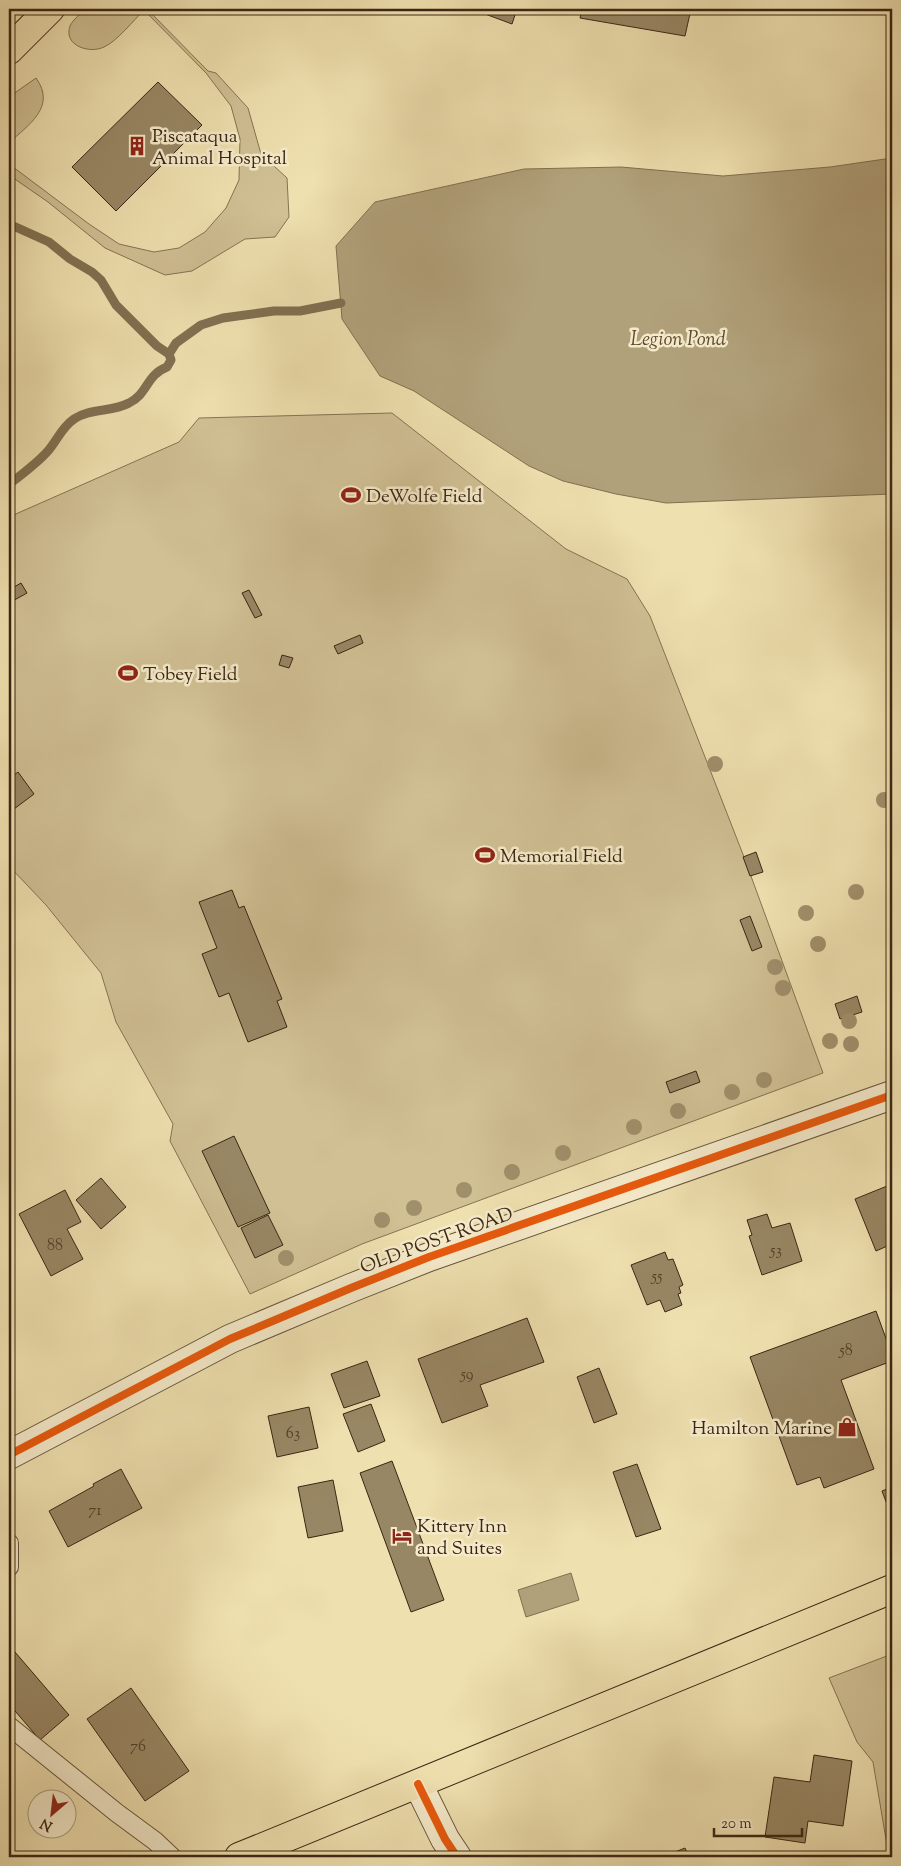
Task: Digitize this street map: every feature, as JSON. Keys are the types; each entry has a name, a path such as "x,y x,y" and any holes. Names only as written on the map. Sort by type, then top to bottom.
{"main road":[{"path":"9,50 50,9"},
{"path":"239,1857 892,1589"}],"street":[{"name":"OLD POST ROAD","path":"9,1455 230,1339 351,1288 436,1255 892,1095"},
{"path":"418,1784 445,1839 457,1857"}],"lane":[{"path":"9,1543 9,1567"},
{"path":"9,1726 117,1813 155,1841 172,1857"}],"shaded area":[{"path":"86,9 151,9 149,11 208,71 216,73 248,108 261,154 287,178 289,217 275,237 245,239 192,271 165,275 105,248 48,202 9,175 9,164 119,244 154,252 179,248 205,232 226,208 239,180 240,139 231,106 206,73 144,10 119,36 104,47 85,49 79,47 70,39 70,26"},
{"path":"36,78 42,88 42,107 38,115 9,143 9,97"},
{"path":"392,413 566,549 627,579 650,616 744,857 823,1073 362,1244 250,1294 170,1141 173,1124 116,1022 101,973 46,905 9,866 9,517 179,442 199,418"},
{"path":"892,1654 892,1857 889,1857 873,1762 857,1742 829,1678"}],"water":[{"name":"Legion Pond","path":"892,158 892,494 666,503 616,494 563,481 529,466 414,391 380,376 342,319 336,246 375,202 524,169 621,167 723,176 830,167"},
{"path":"571,1573 579,1600 526,1617 518,1590"}],"building":[{"path":"478,9 517,9 512,24 477,11"},
{"path":"582,9 691,9 685,36 580,18"},
{"name":"Piscataqua Animal Hospital","path":"158,82 202,125 116,211 72,167"},
{"path":"21,583 27,593 9,603 9,590"},
{"path":"249,590 262,615 255,618 242,593"},
{"path":"360,635 363,643 338,654 334,646"},
{"path":"282,655 293,658 289,668 279,665"},
{"path":"18,772 34,794 14,809 9,801 9,779"},
{"path":"756,852 763,872 750,876 743,857"},
{"path":"232,890 239,908 244,906 282,999 277,1001 287,1027 248,1042 229,993 219,997 202,954 217,948 199,902"},
{"path":"750,916 762,947 752,951 740,920"},
{"path":"857,996 862,1012 840,1019 835,1004"},
{"path":"696,1071 700,1082 670,1093 666,1082"},
{"path":"234,1136 270,1213 238,1227 202,1151"},
{"path":"101,1178 126,1207 101,1229 76,1200"},
{"path":"892,1184 892,1244 876,1251 855,1199"},
{"path":"65,1190 81,1222 67,1229 83,1259 51,1276 19,1214"},
{"path":"767,1214 772,1228 790,1223 802,1261 762,1275 749,1236 752,1235 747,1220"},
{"path":"268,1215 283,1245 255,1258 241,1228"},
{"path":"665,1252 668,1260 673,1259 683,1285 679,1287 681,1293 678,1294 682,1305 665,1312 660,1300 647,1305 631,1265"},
{"path":"876,1311 892,1355 892,1361 841,1380 874,1469 824,1488 820,1477 797,1485 750,1357"},
{"path":"527,1318 544,1362 480,1385 488,1406 442,1423 418,1359"},
{"path":"367,1361 380,1396 344,1408 331,1374"},
{"path":"599,1368 617,1414 594,1423 577,1377"},
{"path":"371,1404 385,1441 358,1452 343,1414"},
{"path":"309,1407 318,1448 277,1457 268,1416"},
{"name":"Kittery Inn and Suites","path":"392,1461 444,1600 411,1612 360,1473"},
{"path":"637,1464 661,1529 636,1537 613,1472"},
{"path":"121,1469 142,1508 68,1547 49,1511"},
{"path":"333,1480 343,1531 308,1538 298,1487"},
{"path":"892,1487 892,1505 888,1507 882,1491"},
{"path":"9,1645 69,1715 40,1740 9,1704"},
{"path":"131,1688 189,1771 145,1801 87,1719"},
{"path":"814,1755 852,1761 843,1826 808,1821 805,1843 765,1837 774,1777 810,1782"},
{"path":"685,1848 689,1857 662,1857"}],"waterway":[{"path":"9,224 49,242 70,259 92,272 101,280 116,305 157,346 169,354"},
{"path":"9,484 43,456 66,426 74,419 87,413 123,406 140,395 155,375 167,367 171,360 169,354 176,343 201,325 223,318 274,311 300,311 341,303"}],"cycle path":[{"path":"9,1455 230,1339 351,1288 429,1257 892,1095"},
{"path":"418,1784 445,1839 457,1857"}],"place":[{"name":"Piscataqua Animal Hospital","path":"137,146"},
{"name":"DeWolfe Field","path":"351,495"},
{"name":"Tobey Field","path":"128,673"},
{"name":"Memorial Field","path":"485,855"},
{"name":"Hamilton Marine","path":"847,1427"},
{"name":"Kittery Inn and Suites","path":"402,1536"}]}
